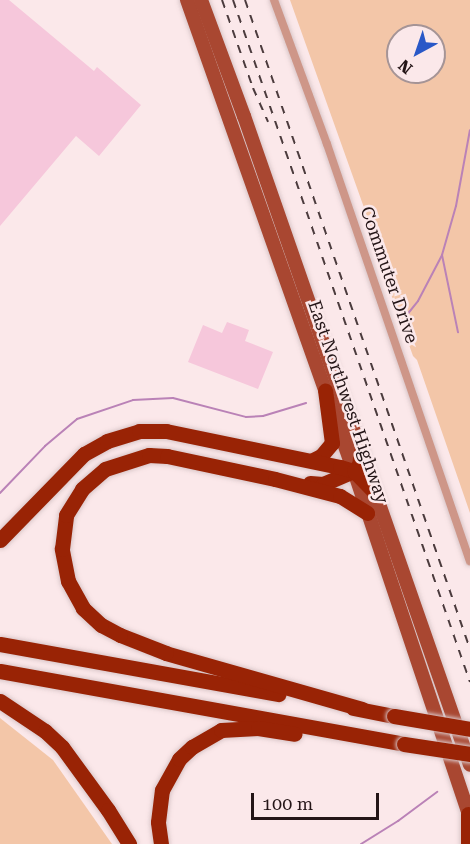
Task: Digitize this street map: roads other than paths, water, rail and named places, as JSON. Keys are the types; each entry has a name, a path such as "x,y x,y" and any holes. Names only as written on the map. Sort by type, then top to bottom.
{"highway":[{"path":"313,460 321,456 332,443 333,434 325,390"},
{"path":"0,540 84,454 96,446 125,434 166,431 313,460 354,471 375,492"},
{"path":"274,479 323,484 354,471 359,465 361,452"},
{"path":"362,709 142,646 101,625 83,608 68,580 62,549 66,515 82,489 105,469 132,458 168,456 274,479 340,496 367,513"},
{"path":"0,644 470,729"},
{"path":"0,671 470,754"},
{"path":"0,701 38,725 62,747 108,810 129,844"},
{"path":"161,844 158,814 162,790 179,759 208,736 221,730 258,728 328,739 377,739"},
{"path":"468,844 469,816"}],"main road":[{"name":"East Northwest Highway","path":"187,0 354,471 423,671 469,816"},
{"name":"East Northwest Highway","path":"201,0 470,765"},
{"path":"275,248 290,249"}],"street":[{"name":"Commuter Drive","path":"274,0 327,144 470,561"}],"waterway":[{"path":"406,316 418,301 442,255 456,206 470,130"},
{"path":"442,255 458,332"},
{"path":"0,493 45,446 77,419 133,400 173,398 246,417 263,416 306,403"},
{"path":"361,844 398,821 437,792"}],"railway":[{"path":"222,0 253,88 268,122"},
{"path":"233,0 470,682"},
{"path":"245,0 470,649"}]}
